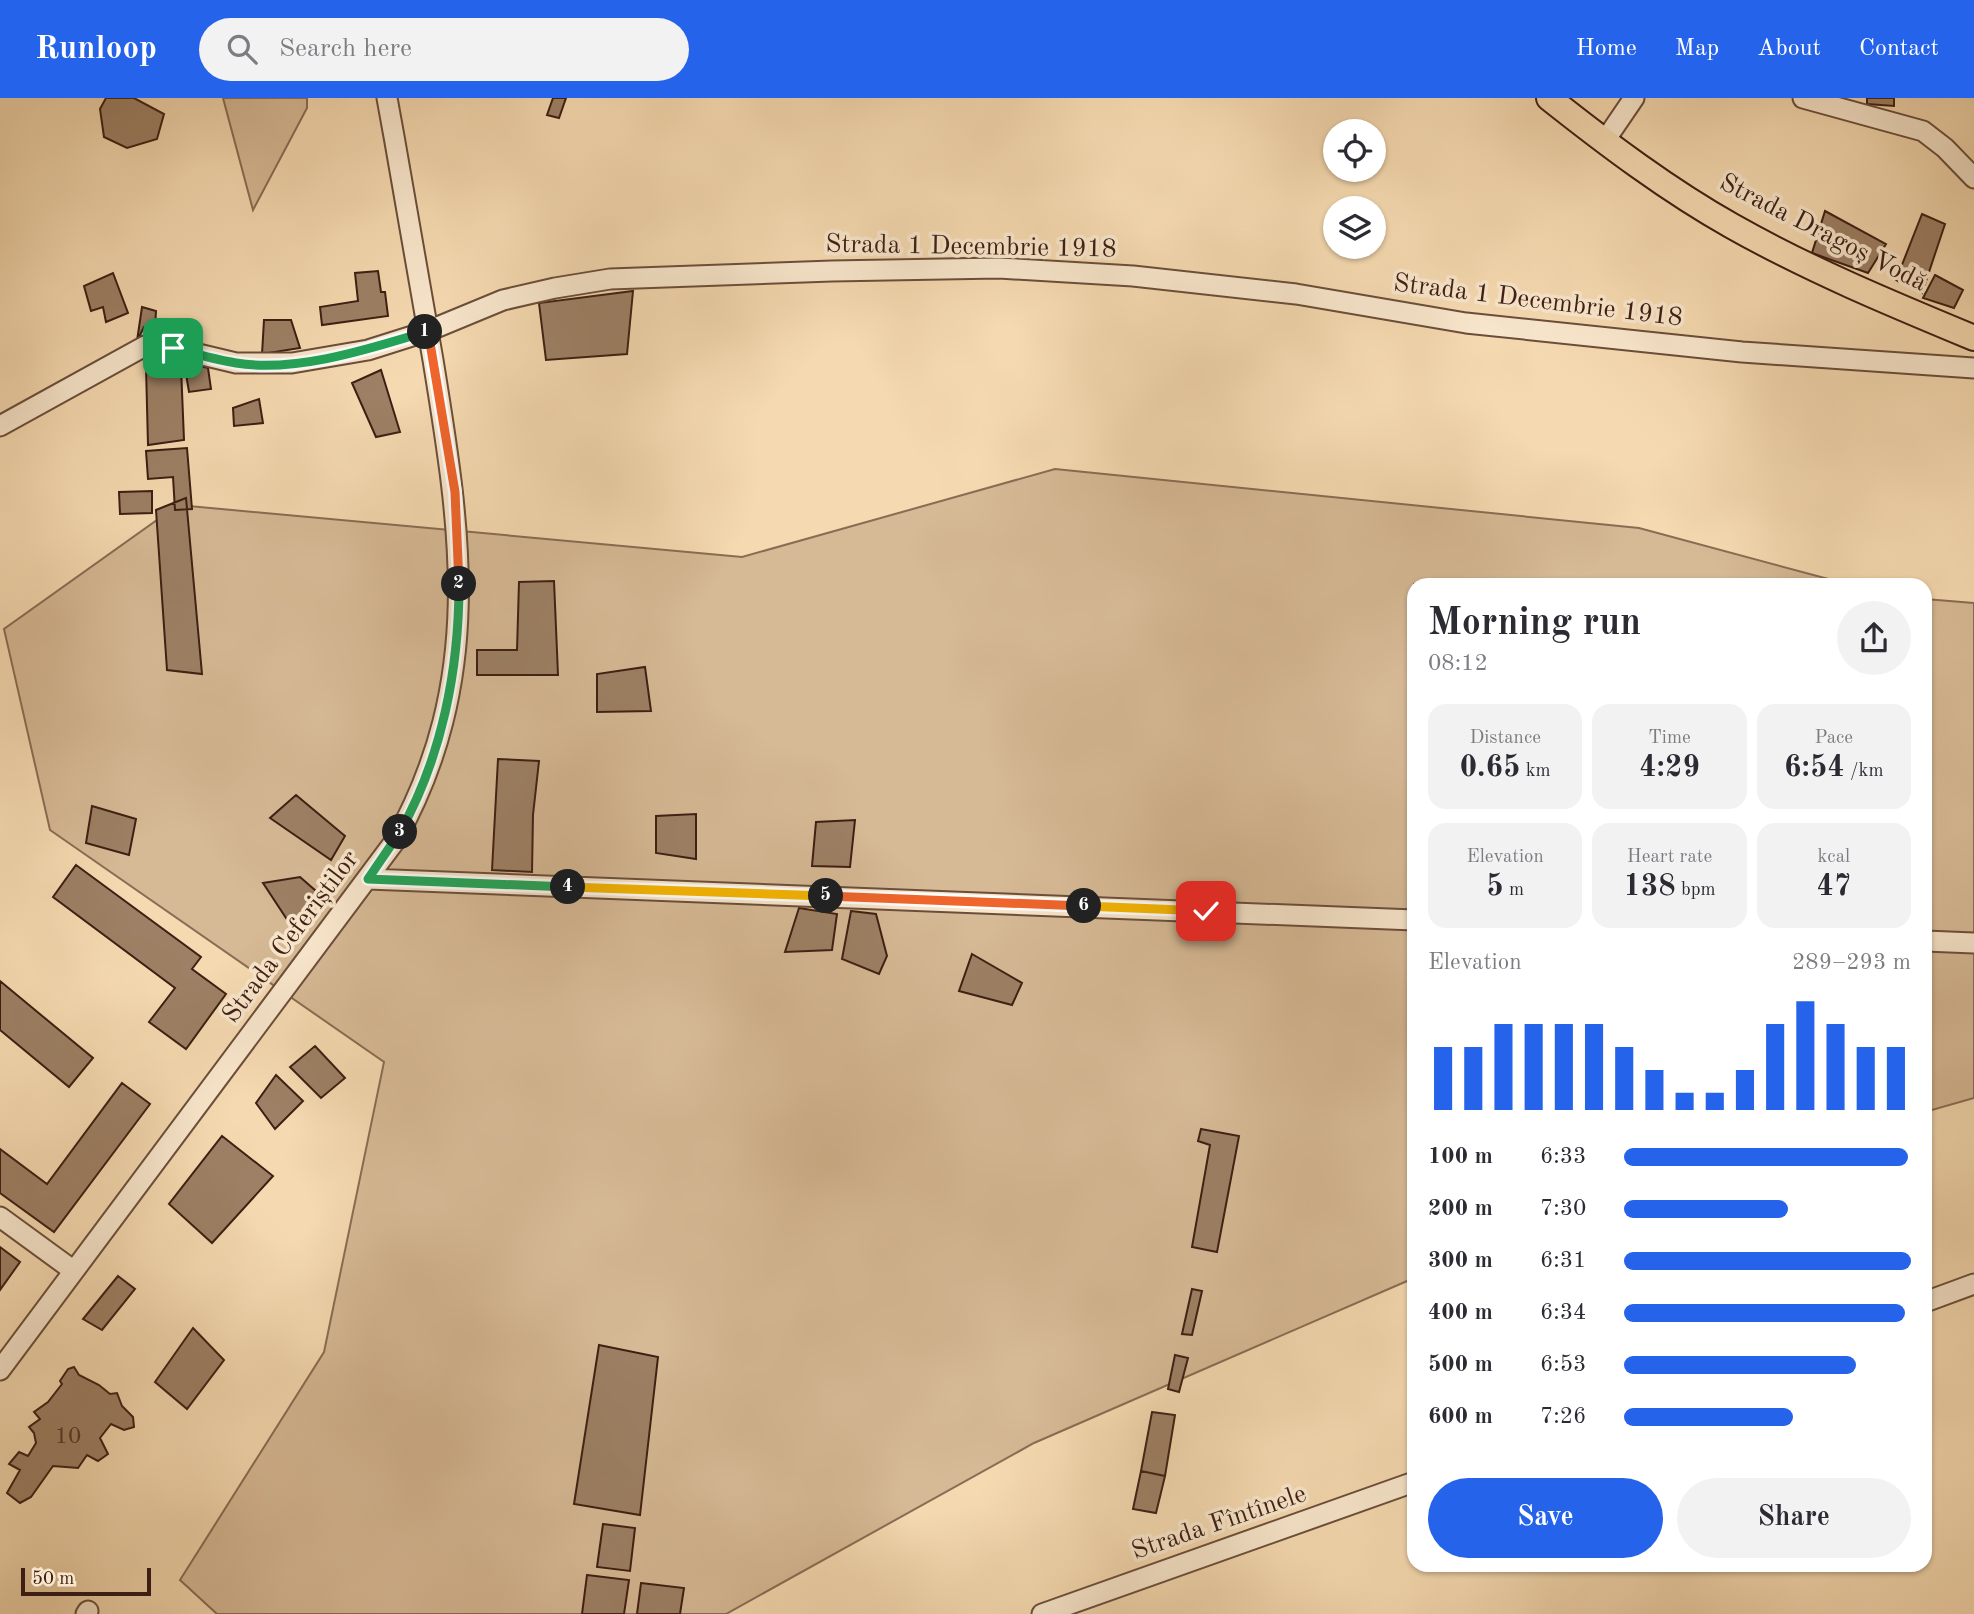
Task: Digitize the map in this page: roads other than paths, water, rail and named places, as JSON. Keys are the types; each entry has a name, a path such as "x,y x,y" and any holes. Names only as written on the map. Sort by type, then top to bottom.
{"main road":[{"name":"Strada Dragoș Vodă","path":"1549,98 1604,142 1732,226 1875,297 1974,338"}],"street":[{"name":"Strada Ceferiștilor","path":"0,1370 368,879 400,831 424,781 442,727 454,666 459,601 455,492 387,98"},
{"path":"1604,142 1634,98"},
{"path":"1803,98 1923,131 1945,148 1974,178"},
{"name":"Strada 1 Decembrie 1918","path":"0,426 145,346 173,348 236,363 269,365 368,350 428,331 503,300 610,279 999,268 1133,276 1282,292 1466,323 1742,352 1974,368"},
{"path":"368,879 1407,920"},
{"path":"1932,941 1974,943"},
{"path":"0,1217 74,1271"},
{"path":"1932,1299 1974,1284"},
{"name":"Strada Fîntînele","path":"1041,1614 1407,1484"}]}
